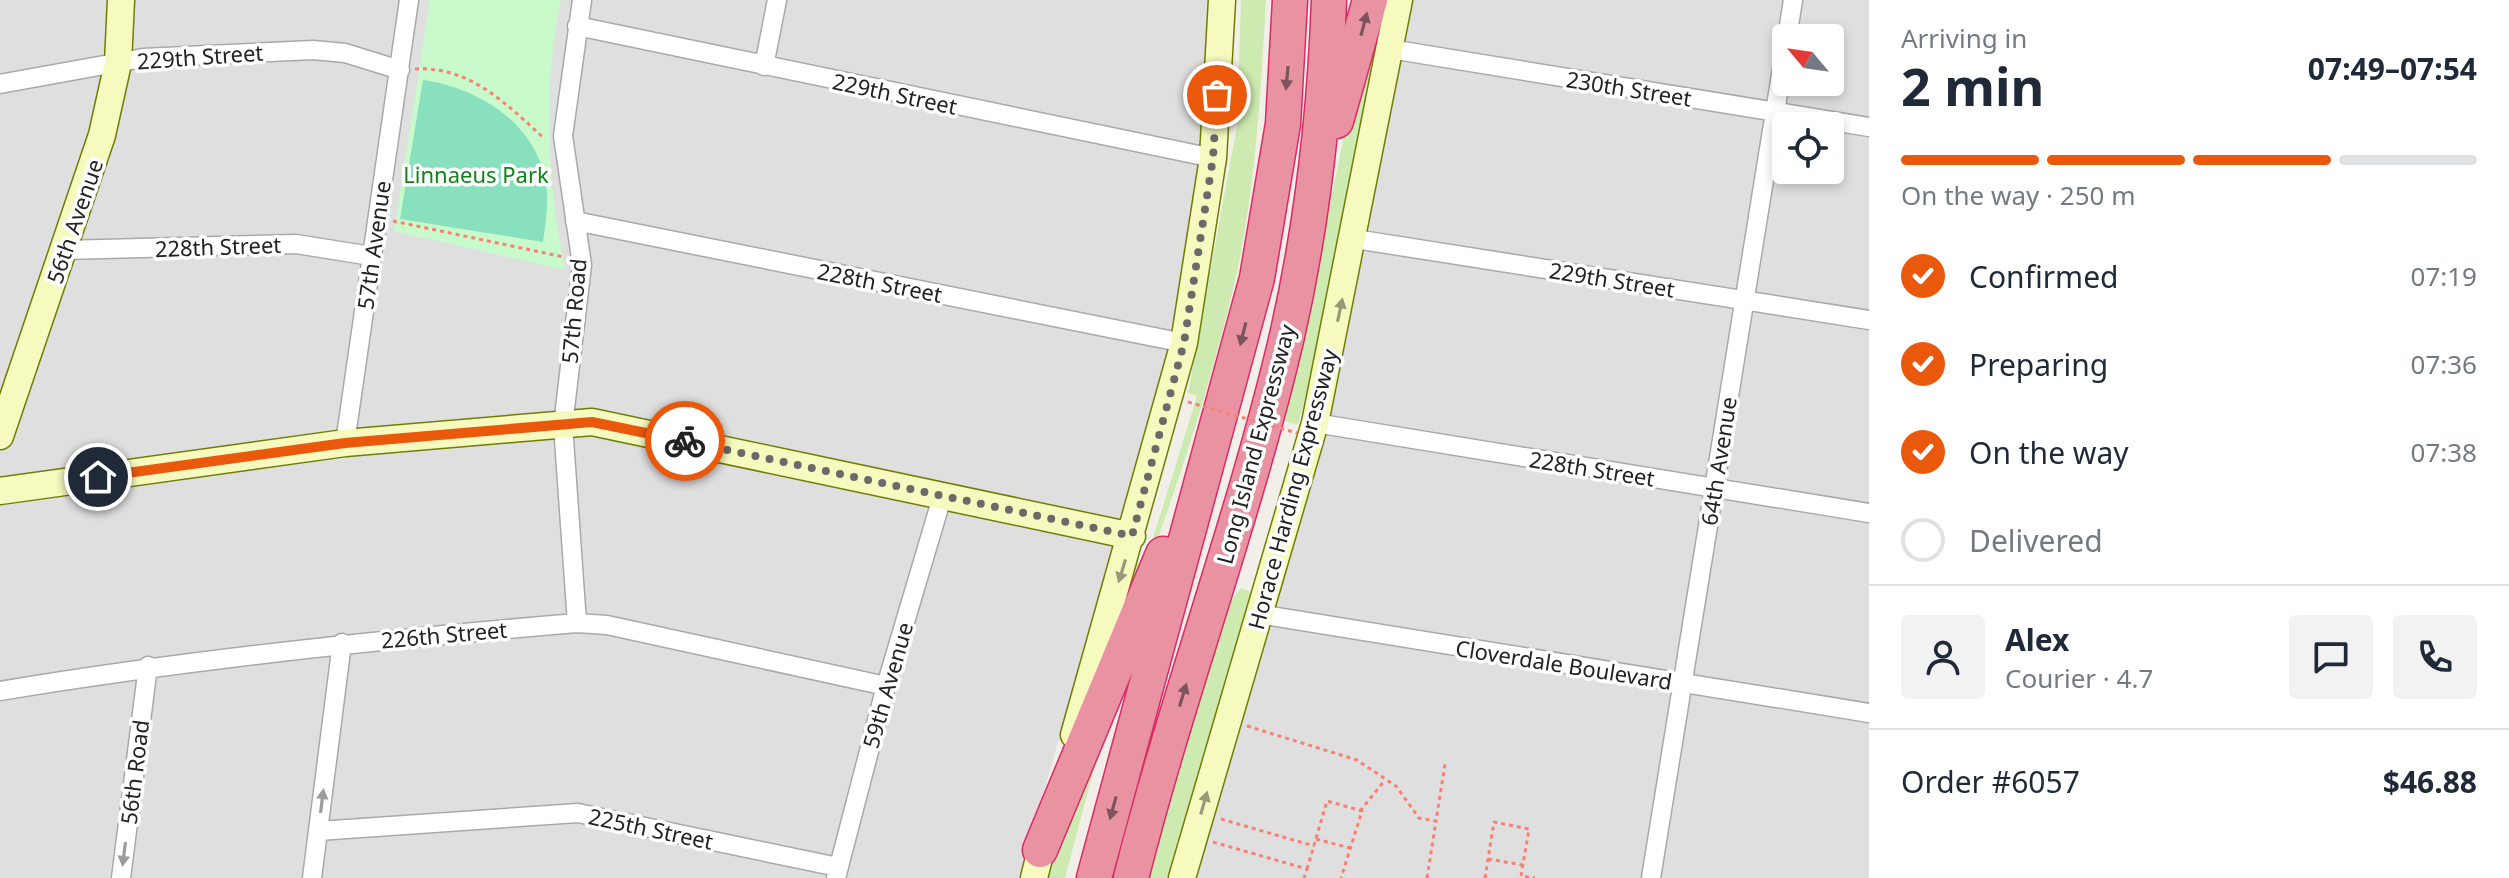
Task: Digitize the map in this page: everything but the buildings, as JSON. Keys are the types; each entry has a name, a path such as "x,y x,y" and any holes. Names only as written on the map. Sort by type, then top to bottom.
{"highway":[{"name":"Long Island Expressway","path":"1094,878 1231,383 1271,206 1283,124 1290,0"},
{"name":"Long Island Expressway","path":"1131,878 1283,350 1311,206 1326,75 1329,0"},
{"path":"1311,206 1370,0"},
{"path":"1037,864 1231,383"}],"main road":[{"name":"56th Avenue","path":"0,436 102,135 118,63 121,0"},
{"path":"1037,864 1184,343 1213,158 1222,0"},
{"name":"Horace Harding Expressway","path":"1182,878 1259,614 1355,239 1399,0"},
{"path":"0,491 345,443 592,422 1132,536"}],"street":[{"name":"57th Avenue","path":"345,443 409,0"},
{"name":"57th Road","path":"577,623 563,425 582,265 563,136 582,0"},
{"path":"764,66 777,0"},
{"path":"1789,24 1793,0"},
{"name":"229th Street","path":"577,26 1213,158"},
{"name":"229th Street","path":"0,84 143,58 329,49 400,70"},
{"name":"230th Street","path":"1390,49 1775,112"},
{"name":"64th Avenue","path":"1775,112 1778,96"},
{"name":"230th Street","path":"1844,123 1869,127"},
{"name":"64th Avenue","path":"1651,878 1772,131"},
{"name":"228th Street","path":"575,221 1184,343"},
{"name":"229th Street","path":"1355,239 1869,320"},
{"name":"228th Street","path":"64,250 296,244 371,256"},
{"name":"228th Street","path":"1306,428 1714,487 1869,513"},
{"name":"59th Avenue","path":"837,873 886,686 943,494"},
{"name":"Cloverdale Boulevard","path":"1259,614 1869,713"},
{"name":"226th Street","path":"0,691 148,666 342,643 577,623 607,625 886,686"},
{"path":"312,878 342,643"},
{"name":"56th Road","path":"121,878 148,666"},
{"name":"225th Street","path":"318,831 578,813 837,873"}],"path":[{"path":"400,70 429,68 463,77 518,111 552,144"},
{"path":"393,221 564,257"},
{"path":"1188,402 1306,428"},
{"path":"1244,725 1357,760 1396,786 1414,814 1436,821"},
{"path":"1427,878 1445,764"},
{"path":"1341,878 1360,811 1386,778"},
{"path":"1305,878 1327,801 1360,811"},
{"path":"1216,818 1314,846"},
{"path":"1485,878 1494,822 1529,829 1521,877 1535,878"},
{"path":"1316,839 1350,848"},
{"path":"1209,841 1307,869"},
{"path":"1488,859 1523,865"}],"shaded area":[{"path":"0,0 1211,0 1203,172 1169,355 1019,878 0,878"},
{"path":"1410,0 1869,0 1869,878 1190,878"}],"green space":[{"name":"Linnaeus Park","path":"430,0 561,0 551,68 549,135 554,202 565,270 394,231"},
{"path":"1241,0 1266,0 1253,171 1237,272 1189,448 1128,619 1083,732 1136,562 1145,564 1197,396 1188,393 1237,126"},
{"path":"1385,0 1321,336 1298,425 1285,421 1348,117"},
{"path":"423,80 445,84 486,102 521,130 534,148 543,169 547,198 543,242 400,219"},
{"path":"1241,588 1251,592 1169,878 1146,878 1228,604"},
{"path":"1087,763 1095,765 1065,878 1043,878"}],"way so far":[{"path":"685,441 1132,536 1184,343 1213,158 1217,95"}],"route":[{"path":"98,477 345,443 592,422 685,441"}]}
